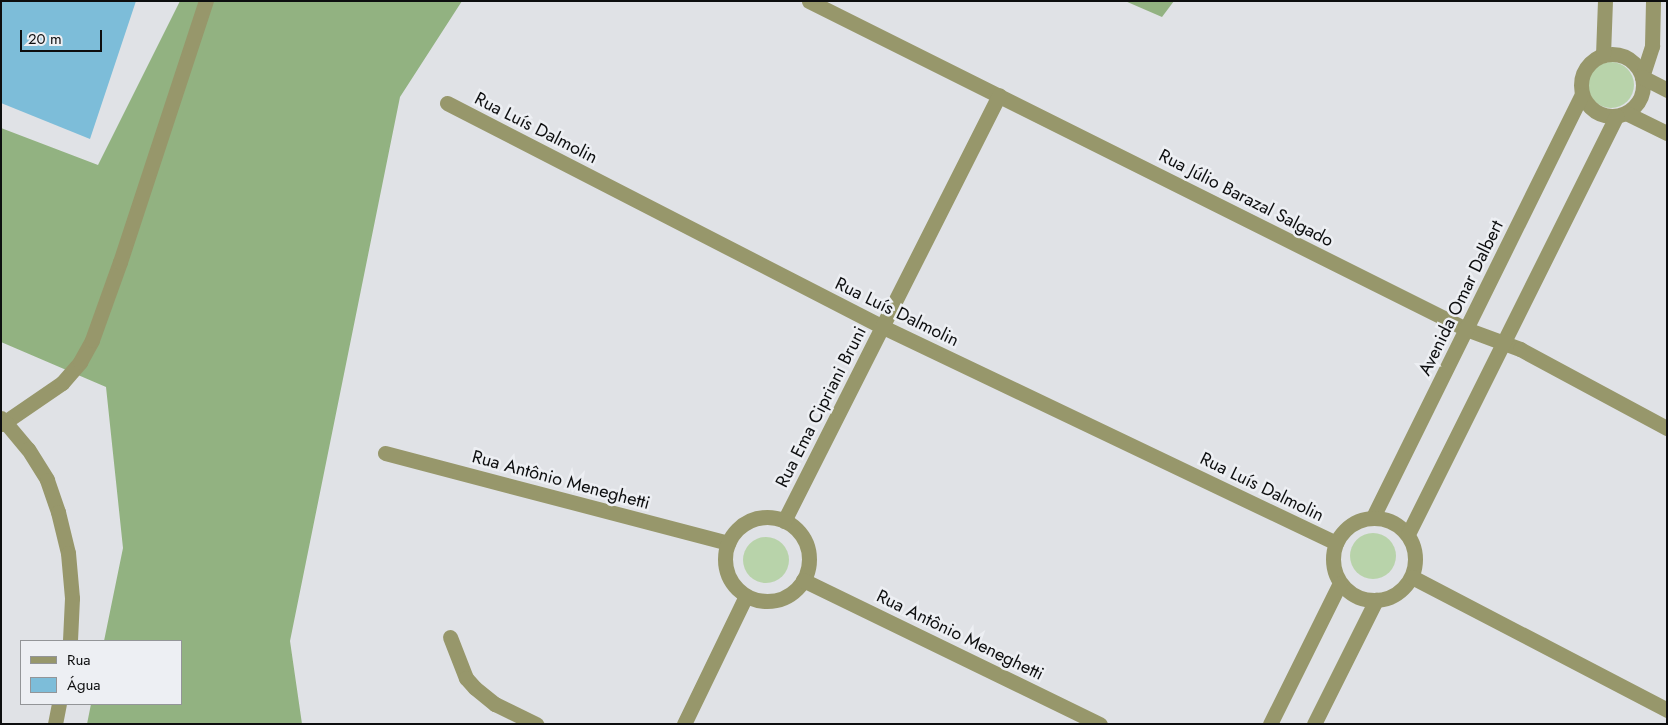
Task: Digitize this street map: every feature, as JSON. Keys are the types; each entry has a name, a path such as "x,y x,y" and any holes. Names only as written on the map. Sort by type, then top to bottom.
{"street":[{"path":"70,640 72,598 69,562 58,512 46,480 28,449 2,421 62,383 80,362 92,340 120,262 206,1"},
{"name":"Rua Júlio Barazal Salgado","path":"809,1 1466,329 1520,349 1667,428"},
{"path":"1603,55 1605,1"},
{"path":"1408,534 1621,114 1641,98 1642,77 1652,46 1653,1"},
{"path":"1667,90 1642,77 1638,67 1623,55 1603,55 1587,66 1580,84 1582,95 1587,105 1595,112 1605,116 1621,114 1667,133"},
{"name":"Avenida Omar Dalbert","path":"1373,517 1582,95"},
{"name":"Rua Ema Cipriani Bruni","path":"784,520 999,96"},
{"name":"Rua Luís Dalmolin","path":"447,103 883,327 1336,544"},
{"name":"Rua Antônio Meneghetti","path":"385,453 728,543"},
{"path":"768,517 784,520 798,531 807,546 809,563 803,580 793,592 778,600 762,601 746,596 735,586 727,573 725,558 728,543 737,529 751,520 768,517"},
{"path":"1373,517 1393,521 1408,534 1416,555 1412,576 1397,594 1376,600 1356,596 1340,583 1333,564 1336,544 1342,533 1351,524 1373,517"},
{"path":"1412,576 1667,710"},
{"name":"Rua Antônio Meneghetti","path":"803,580 1100,724"},
{"path":"1270,724 1340,583"},
{"path":"684,724 746,596"},
{"path":"1314,724 1376,600"},
{"path":"450,638 466,678 474,688 495,704 536,724"},
{"path":"54,724 59,705"}],"green space":[{"path":"180,1 462,1 400,97 290,641 302,724 87,724 91,705 182,705 182,640 104,640 123,548 106,387 1,342 1,128 98,165"},
{"path":"1125,1 1174,1 1162,17"},
{"path":"1611,62 1624,66 1630,72 1634,85 1630,98 1624,104 1611,108 1598,104 1592,98 1588,85 1592,72 1598,66"},
{"path":"1373,533 1386,537 1392,543 1396,556 1392,569 1386,575 1373,579 1360,575 1354,569 1350,556 1354,543 1360,537"},
{"path":"766,537 779,541 785,547 789,560 785,573 779,579 766,583 753,579 747,573 743,560 747,547 753,541"}],"water":[{"path":"1,1 136,1 90,139 1,103"}]}
